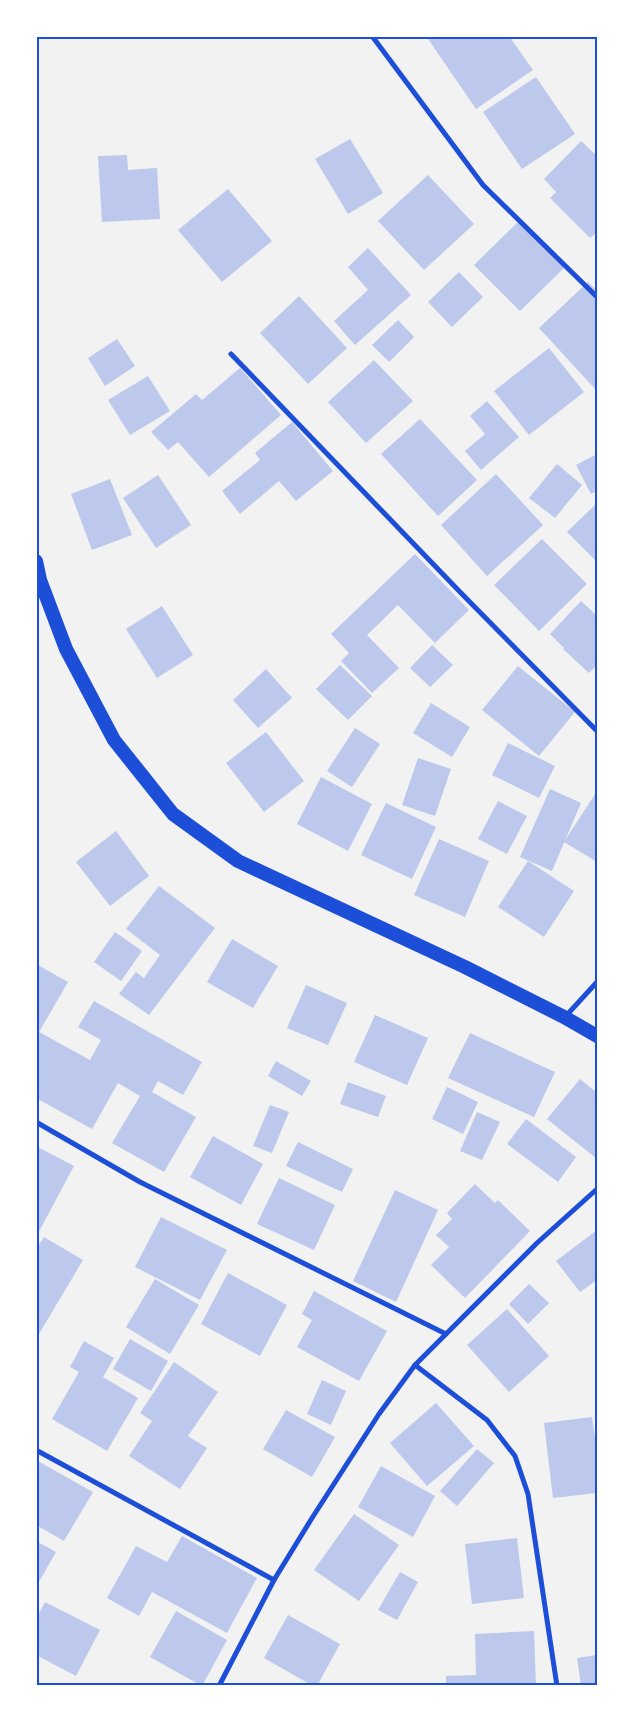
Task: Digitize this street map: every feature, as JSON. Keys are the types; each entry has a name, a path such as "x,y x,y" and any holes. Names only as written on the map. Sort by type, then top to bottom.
{"highway":[{"path":"36,561 38,581 66,649 114,740 173,814 238,861 466,968 564,1017 597,1036"}],"street":[{"path":"382,36 374,38 483,185 597,297"},
{"path":"231,354 461,593 597,730"},
{"path":"564,1017 597,982"},
{"path":"36,1122 140,1182 446,1334"},
{"path":"219,1686 274,1580 358,1447 415,1365 537,1244 597,1189"},
{"path":"415,1365 487,1420 515,1456 528,1494 557,1686"},
{"path":"36,1450 274,1580"}],"building":[{"path":"426,36 509,36 533,70 476,109"},
{"path":"536,77 575,134 522,169 483,112"},
{"path":"350,139 383,193 348,214 315,159"},
{"path":"581,141 597,156 597,232 590,238 550,198 556,192 544,179"},
{"path":"127,155 128,170 157,168 160,219 102,222 98,156"},
{"path":"428,175 474,224 424,270 378,221"},
{"path":"228,189 272,241 222,282 178,230"},
{"path":"518,222 564,268 520,311 474,265"},
{"path":"368,248 411,295 355,345 334,321 368,290 348,267"},
{"path":"459,272 483,297 452,327 428,302"},
{"path":"588,282 597,291 597,391 539,328"},
{"path":"299,296 347,348 308,384 260,333"},
{"path":"398,320 414,337 389,362 372,345"},
{"path":"117,339 135,366 105,386 88,358"},
{"path":"549,348 584,392 529,435 494,391"},
{"path":"374,360 413,401 366,443 328,402"},
{"path":"240,368 281,415 209,477 178,442 168,450 151,432 196,394 202,400"},
{"path":"148,376 170,411 130,435 108,400"},
{"path":"487,401 519,437 481,470 465,451 485,434 470,416"},
{"path":"420,419 477,480 438,516 381,454"},
{"path":"292,422 333,471 296,501 279,481 240,514 222,491 260,460 255,453"},
{"path":"597,454 597,491 591,494 576,465"},
{"path":"557,464 582,485 555,518 529,498"},
{"path":"496,474 543,525 487,576 441,525"},
{"path":"158,475 191,525 156,548 123,498"},
{"path":"110,479 132,535 92,550 71,494"},
{"path":"597,503 597,559 595,560 567,532"},
{"path":"542,539 587,584 539,631 494,585"},
{"path":"415,554 469,610 435,643 398,605 367,635 399,668 372,693 341,661 349,653 331,634"},
{"path":"581,601 595,614 597,613 597,665 589,673 550,634"},
{"path":"162,606 193,655 157,678 126,629"},
{"path":"432,645 453,665 430,687 410,668"},
{"path":"340,665 372,696 348,720 316,689"},
{"path":"518,666 575,712 539,756 482,710"},
{"path":"266,669 292,698 258,728 233,700"},
{"path":"431,703 470,727 452,757 413,733"},
{"path":"355,728 380,744 352,787 327,771"},
{"path":"266,732 304,781 264,812 226,763"},
{"path":"508,743 555,766 539,798 492,775"},
{"path":"418,758 451,769 435,816 402,805"},
{"path":"321,777 372,804 348,851 297,824"},
{"path":"550,789 581,803 552,871 520,857"},
{"path":"597,791 597,862 564,842"},
{"path":"498,801 527,816 507,854 478,839"},
{"path":"386,803 436,827 412,879 361,855"},
{"path":"116,831 149,876 110,906 76,862"},
{"path":"439,839 489,861 465,917 414,895"},
{"path":"528,861 574,891 544,937 498,907"},
{"path":"159,886 215,928 149,1015 119,994 136,972 144,978 160,955 126,929"},
{"path":"115,932 142,951 121,981 94,962"},
{"path":"232,939 278,966 253,1008 207,982"},
{"path":"36,964 68,982 39,1032 90,1060 101,1040 78,1027 94,1001 202,1062 183,1095 158,1081 152,1092 196,1117 164,1172 112,1143 140,1096 118,1083 92,1129 36,1098"},
{"path":"306,985 347,1003 328,1045 287,1028"},
{"path":"375,1015 428,1038 407,1085 354,1062"},
{"path":"470,1033 555,1072 534,1117 448,1078"},
{"path":"276,1061 311,1081 302,1096 268,1076"},
{"path":"580,1079 597,1093 597,1159 547,1119"},
{"path":"348,1082 386,1096 378,1117 340,1104"},
{"path":"447,1087 478,1102 463,1134 432,1119"},
{"path":"270,1105 289,1112 272,1153 253,1146"},
{"path":"477,1112 500,1122 482,1160 460,1151"},
{"path":"526,1119 576,1157 558,1182 507,1144"},
{"path":"213,1136 263,1164 241,1205 190,1177"},
{"path":"298,1142 353,1169 342,1192 286,1166"},
{"path":"36,1146 74,1166 36,1237"},
{"path":"279,1178 335,1205 314,1250 257,1224"},
{"path":"475,1184 495,1203 498,1200 530,1231 465,1298 431,1265 449,1247 436,1235 452,1219 447,1213"},
{"path":"395,1190 438,1210 396,1302 353,1281"},
{"path":"161,1217 227,1250 200,1300 135,1267"},
{"path":"597,1230 597,1280 580,1292 556,1261"},
{"path":"44,1237 83,1260 39,1334 36,1333 36,1249"},
{"path":"228,1273 287,1305 260,1356 201,1324"},
{"path":"155,1279 199,1305 170,1354 126,1327"},
{"path":"529,1284 549,1303 528,1324 509,1304"},
{"path":"314,1291 387,1331 359,1381 297,1347 312,1320 302,1314"},
{"path":"507,1309 549,1356 509,1392 467,1345"},
{"path":"130,1339 168,1361 151,1391 113,1369"},
{"path":"84,1341 114,1358 103,1377 138,1398 107,1451 52,1419 79,1372 70,1367"},
{"path":"174,1362 218,1392 188,1436 207,1448 180,1489 129,1456 152,1421 140,1413"},
{"path":"322,1380 346,1391 331,1425 307,1414"},
{"path":"436,1403 474,1446 427,1486 390,1443"},
{"path":"286,1410 335,1437 312,1477 263,1449"},
{"path":"592,1417 597,1452 597,1493 553,1498 544,1423"},
{"path":"477,1449 494,1463 457,1506 440,1491"},
{"path":"36,1460 93,1492 64,1541 36,1525"},
{"path":"381,1466 435,1496 413,1537 358,1507"},
{"path":"354,1514 399,1545 359,1601 314,1570"},
{"path":"182,1536 257,1578 227,1633 152,1592 139,1616 107,1598 136,1546 167,1562"},
{"path":"517,1538 524,1598 472,1604 465,1544"},
{"path":"36,1541 56,1552 36,1587"},
{"path":"400,1572 418,1582 397,1620 378,1610"},
{"path":"45,1602 100,1630 76,1676 36,1655 36,1619"},
{"path":"176,1611 227,1640 202,1686 150,1657"},
{"path":"288,1615 340,1644 317,1686 313,1686 264,1658"},
{"path":"534,1631 536,1686 446,1686 446,1676 476,1675 475,1634"},
{"path":"597,1655 597,1686 581,1686 577,1658"}]}
